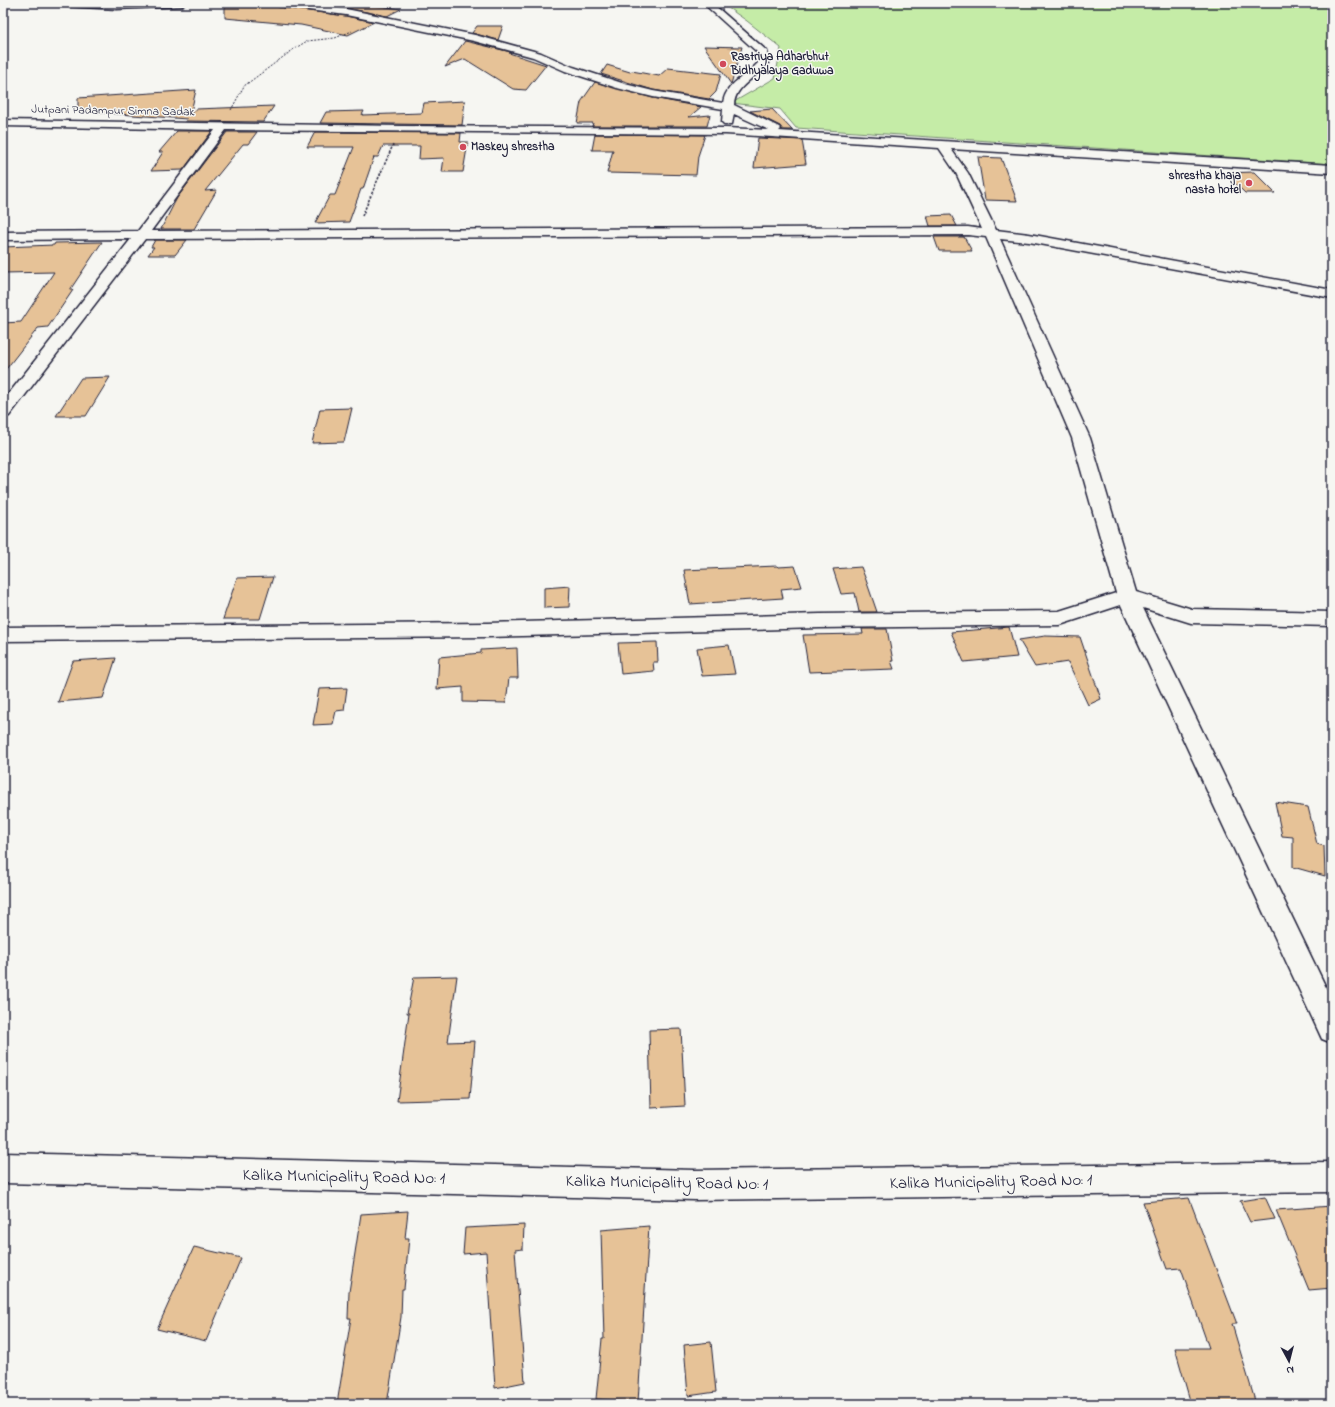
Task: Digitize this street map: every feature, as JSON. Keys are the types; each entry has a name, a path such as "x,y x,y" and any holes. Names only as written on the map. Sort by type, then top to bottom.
{"street":[{"path":"64,3 117,6 182,3"},
{"path":"279,3 346,12 475,38 538,55 569,69 620,86 652,94 729,107 786,134"},
{"path":"706,3 762,51 763,63 759,70 741,82 730,96 729,118 726,131"},
{"name":"Jutpani Padampur Simna Sadak","path":"3,123 726,131 1332,169"},
{"path":"3,412 141,236 223,126"},
{"path":"942,144 962,173 991,233 1081,438 1127,596 1329,1025"},
{"path":"3,236 355,236 968,231 991,233 1332,294"},
{"path":"3,634 487,630 820,621 1060,618 1127,596 1192,616 1332,619"},
{"name":"Kalika Municipality Road No: 1","path":"3,1168 696,1185 1332,1177"}],"path":[{"path":"223,126 241,89 294,49 307,41 342,36 379,19"},
{"path":"355,236 355,229 401,128"}],"green space":[{"path":"721,3 1332,3 1332,164 796,128 780,109 732,103 775,78 781,48"}],"building":[{"path":"225,3 274,3 279,7 346,16 374,22 348,35 301,25 225,18"},
{"path":"311,3 358,3 401,9 387,16"},
{"path":"477,26 503,26 498,40 472,33"},
{"path":"465,41 511,52 509,53 546,65 526,90 513,89 465,59 445,67"},
{"path":"704,46 742,47 731,84"},
{"path":"607,65 630,72 632,71 659,76 668,68 721,74 716,92 709,99 653,90 601,74"},
{"path":"595,82 653,98 701,107 689,117 710,115 707,126 592,126 593,123 577,123 581,102"},
{"path":"196,90 190,116 196,109 274,106 263,122 185,121 187,119 78,111 78,98"},
{"path":"465,101 462,125 320,123 326,112 364,111 362,115 422,113 424,103"},
{"path":"772,109 792,130 782,130 780,126 750,111"},
{"path":"177,131 212,131 183,170 151,171 163,152 159,152"},
{"path":"227,132 257,132 248,144 243,144 205,191 217,190 194,229 161,229 177,198"},
{"path":"315,132 461,133 460,142 468,142 463,172 442,172 444,158 419,159 420,146 383,146 378,157 374,157 363,189 361,189 349,222 315,223 330,195 335,195 354,147 307,147"},
{"path":"595,134 705,135 698,156 696,175 607,173 613,150 592,150"},
{"path":"758,138 802,140 806,164 754,168"},
{"path":"978,157 1001,158 1017,201 985,200"},
{"name":"shrestha khaja nasta hotel","path":"1254,172 1275,193 1245,193 1224,173"},
{"path":"951,215 957,226 930,226 927,216"},
{"path":"934,237 964,237 972,251 939,251"},
{"path":"155,240 187,240 175,255 148,255 154,247 151,247"},
{"path":"102,242 70,290 73,290 48,327 38,328 3,373 3,323 21,322 54,272 3,273 3,247 54,245 55,243"},
{"path":"110,377 86,416 56,416 81,378"},
{"path":"352,408 344,442 312,443 320,409"},
{"path":"795,566 802,587 781,589 783,598 690,604 684,570"},
{"path":"861,567 877,612 859,612 855,593 841,594 833,569"},
{"path":"273,577 260,619 223,619 237,578"},
{"path":"570,586 569,607 544,608 544,588"},
{"path":"1009,627 1017,657 964,662 951,632"},
{"path":"862,629 887,629 893,661 891,661 894,669 809,672 803,635 863,634"},
{"path":"1045,636 1080,637 1101,699 1088,705 1068,662 1035,667 1019,640"},
{"path":"657,642 658,662 653,662 654,671 621,674 618,643"},
{"path":"729,645 735,674 702,676 697,648"},
{"path":"517,648 518,678 509,678 506,703 463,702 463,687 437,689 439,657 481,653 481,650"},
{"path":"116,658 103,698 58,702 73,661"},
{"path":"347,688 344,710 336,711 333,724 313,725 319,689"},
{"path":"1275,802 1308,807 1317,844 1324,846 1325,876 1293,867 1293,837 1282,836"},
{"path":"457,976 448,1042 475,1041 470,1099 397,1101 409,1013 407,1013 414,977"},
{"path":"681,1029 685,1106 651,1108 649,1030"},
{"path":"1265,1197 1275,1219 1250,1222 1240,1201"},
{"path":"1189,1198 1237,1324 1232,1324 1256,1404 1191,1404 1175,1348 1209,1348 1181,1268 1167,1269 1143,1202"},
{"path":"1332,1206 1332,1288 1309,1290 1276,1210"},
{"path":"408,1211 405,1238 409,1238 404,1289 402,1289 401,1317 387,1404 337,1404 351,1318 348,1318 349,1292 361,1214"},
{"path":"524,1225 523,1249 515,1250 525,1382 495,1388 486,1252 463,1254 465,1228"},
{"path":"649,1226 638,1402 596,1399 602,1339 604,1339 601,1230"},
{"path":"194,1247 241,1258 206,1341 157,1329"},
{"path":"711,1342 716,1392 688,1396 684,1345"}],"place":[{"name":"Rastriya Adharbhut Bidhyalaya Gaduwa","path":"723,64"},
{"name":"Maskey shrestha","path":"463,147"},
{"name":"shrestha khaja nasta hotel","path":"1249,183"}]}
